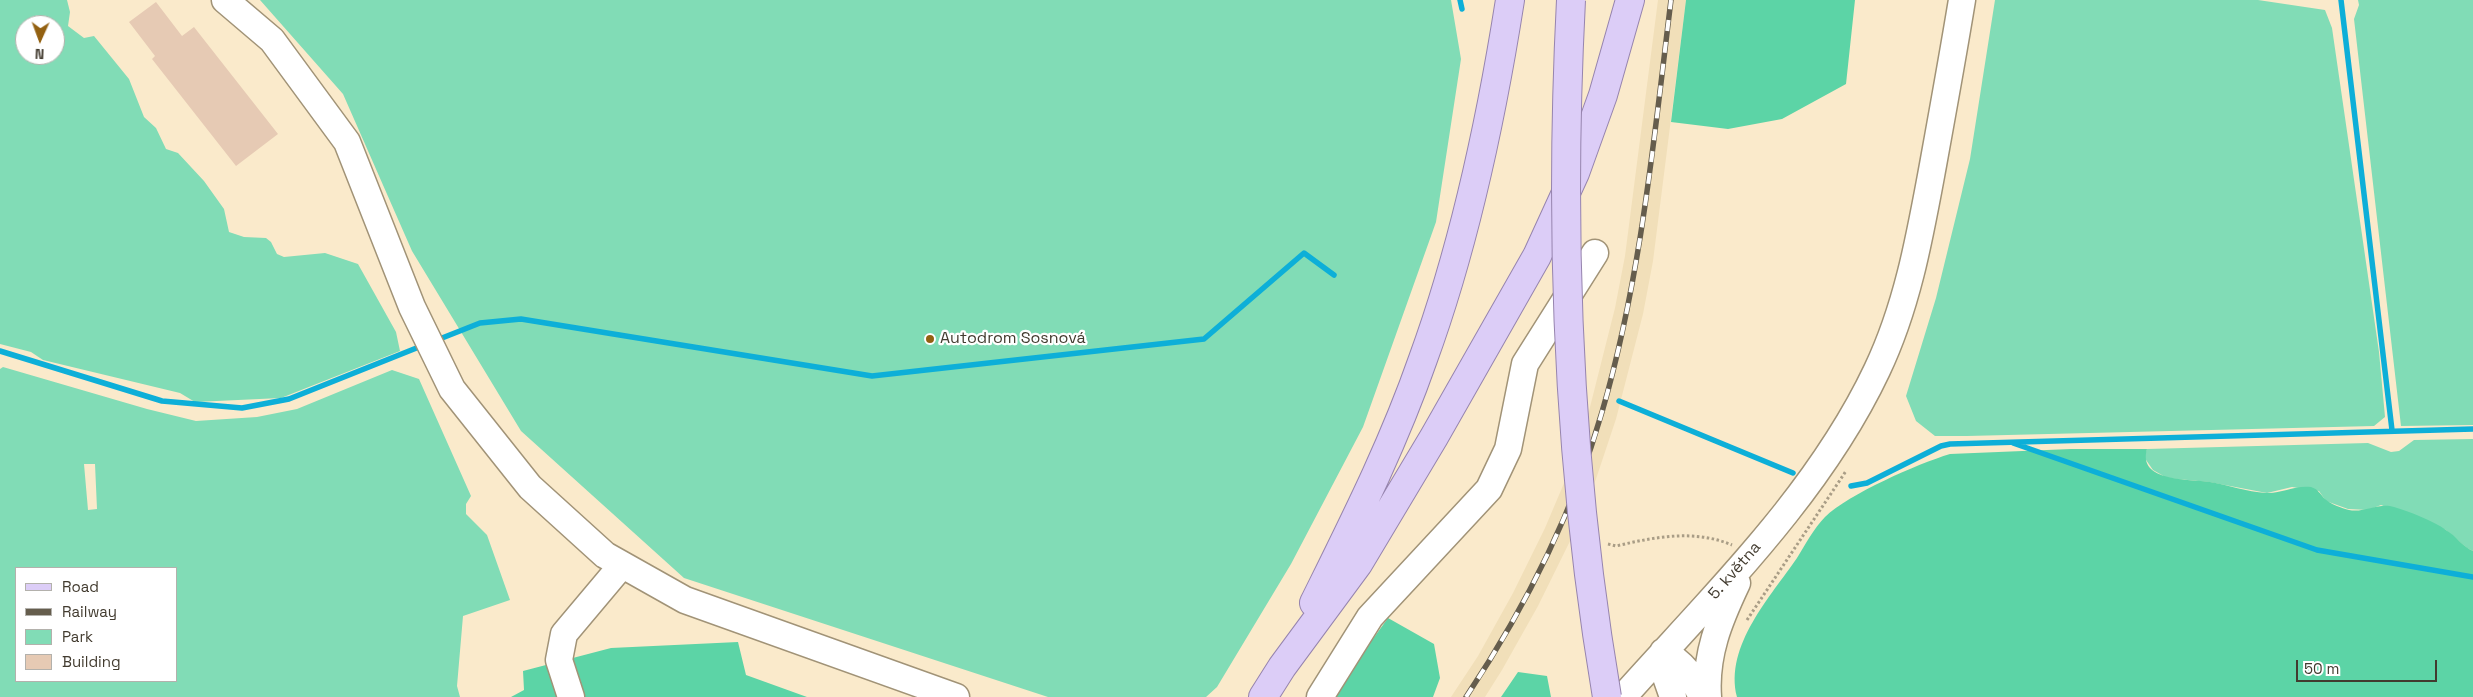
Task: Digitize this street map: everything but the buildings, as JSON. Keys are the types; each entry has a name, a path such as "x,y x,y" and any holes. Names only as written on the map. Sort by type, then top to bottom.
{"main road":[{"path":"1282,667 1371,491 1424,358 1455,260 1492,102 1510,0"},
{"path":"1571,0 1566,103 1567,284 1580,489 1607,697"},
{"path":"1263,697 1282,667 1358,564 1439,428 1537,256 1575,173 1603,96 1630,0"}],"street":[{"path":"225,0 272,40 347,142 412,307 452,389 530,487 605,555 685,600 956,697"},
{"name":"5. května","path":"1623,697 1750,554 1816,473 1840,438 1878,368 1909,282 1923,220 1962,0"},
{"path":"1320,697 1370,618 1489,489 1508,449 1525,364 1595,253"},
{"path":"1708,697 1708,669 1713,638 1750,554"},
{"path":"571,697 559,660 564,634 622,565"},
{"path":"1663,652 1666,677 1673,697"},
{"path":"1663,652 1691,674 1702,697"}],"path":[{"path":"1606,543 1616,546 1677,534 1716,538 1750,554"}],"shaded area":[{"path":"1658,0 1686,0 1653,261 1643,314 1616,419 1596,479 1571,539 1538,606 1502,670 1485,697 1451,697 1478,656 1513,593 1545,528 1570,469 1589,411 1615,308 1625,256"}],"green space":[{"path":"0,0 67,0 70,12 68,26 84,38 94,36 129,79 144,117 156,128 166,149 178,153 204,181 224,209 229,232 244,237 266,238 271,242 277,254 284,257 325,253 358,264 396,332 400,351 281,398 195,402 180,393 43,360 31,352 0,344"},
{"name":"Autodrom Sosnová","path":"260,0 1451,0 1461,59 1436,222 1363,427 1291,564 1217,687 1206,697 1048,697 684,578 521,431 412,251 343,94"},
{"path":"1686,0 1855,0 1846,84 1782,119 1728,129 1671,122"},
{"path":"1995,0 2258,0 2325,10 2332,28 2379,352 2385,417 2374,426 1967,436 1935,436 1916,421 1906,396 1936,298 1970,159"},
{"path":"2358,0 2473,0 2473,425 2401,426 2354,19 2359,5"},
{"path":"3,367 147,409 196,421 257,417 297,409 392,370 419,379 471,496 466,504 466,514 487,535 510,600 463,616 457,686 460,697 0,697 0,369","holes":["84,464 95,464 97,509 88,510"]},
{"path":"2473,439 2473,551 2446,530 2381,505 2368,510 2348,509 2326,501 2319,491 2292,487 2267,493 2209,482 2167,478 2153,470 2144,457 2147,449 2368,443 2391,452 2399,451 2414,440"},
{"path":"2071,449 2147,449 2146,460 2150,468 2167,477 2210,482 2266,493 2299,487 2311,487 2336,506 2355,511 2383,506 2394,507 2428,520 2450,532 2473,551 2473,697 1737,697 1735,678 1737,659 1752,623 1817,526 1836,508 1884,481 1950,454"},
{"path":"1388,618 1434,644 1440,678 1433,697 1331,697"},
{"path":"738,642 746,675 807,697 511,697 524,690 523,671 611,648"},
{"path":"1518,672 1547,676 1551,697 1501,697"}],"waterway":[{"path":"1460,0 1462,9"},
{"path":"2341,0 2392,430"},
{"path":"437,340 480,323 521,319 872,376 1204,339 1304,253 1334,275"},
{"path":"0,351 162,401 242,408 289,399 424,345"},
{"path":"1619,401 1793,473"},
{"path":"1851,486 1867,483 1941,446 1950,444 2473,429"},
{"path":"2013,443 2317,550 2473,577"}],"railway":[{"path":"1466,697 1508,630 1545,560 1577,487 1602,412 1627,310 1645,208 1671,0"}],"place":[{"name":"Autodrom Sosnová","path":"930,339"}]}
